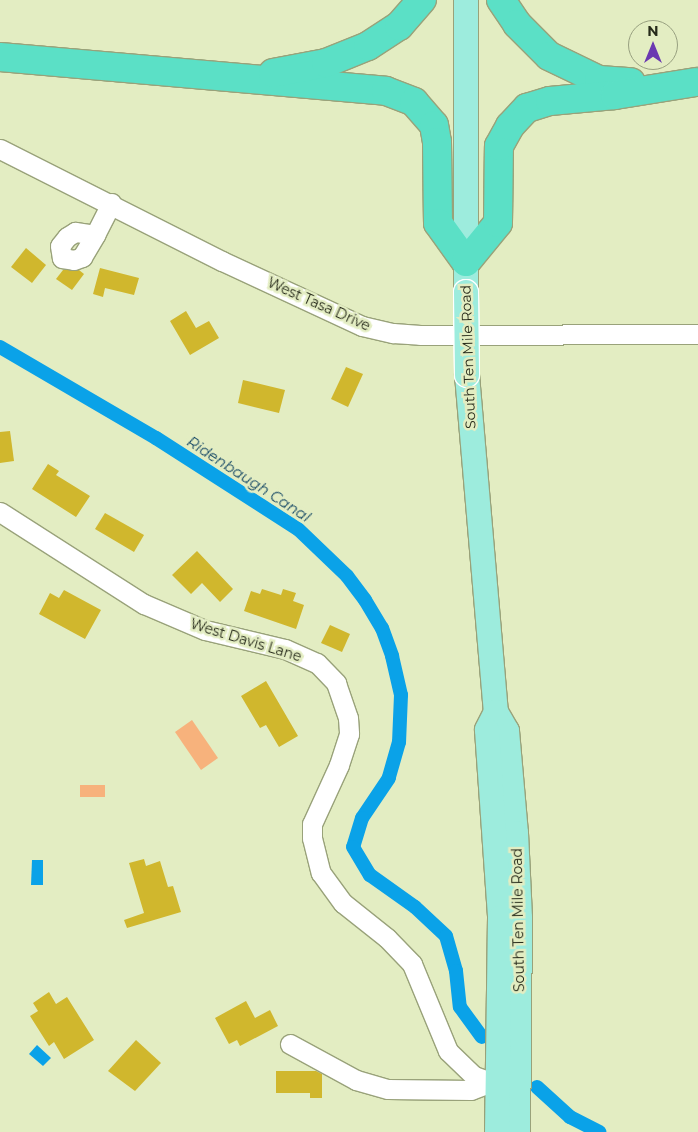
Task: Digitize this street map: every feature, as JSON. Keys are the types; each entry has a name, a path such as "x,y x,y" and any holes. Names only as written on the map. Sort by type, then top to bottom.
{"highway":[{"path":"218,74 278,73 326,63 368,46 399,26 422,0"},
{"path":"501,0 517,24 549,56 599,80 697,81"},
{"path":"0,57 218,74 386,91 414,102 434,125 437,142 438,223 466,262 498,223 499,146 510,126 527,108 550,100 615,95 697,81"}],"main road":[{"name":"South Ten Mile Road","path":"466,0 467,375 496,712 506,731 519,871 508,1058 497,1132"},
{"name":"South Ten Mile Road","path":"496,712 487,730 498,871 498,1031 508,1058"},
{"name":"South Ten Mile Road","path":"505,1086 518,1132"}],"street":[{"name":"West Tasa Drive","path":"0,149 111,203 222,261 362,326 393,333 698,334"},
{"path":"95,235 111,203"},
{"name":"West Davis Lane","path":"0,512 144,604 204,630 285,649 317,663 336,683 348,718 348,734 339,765 312,824 312,838 321,872 343,903 387,938 412,964 448,1051 474,1076 505,1086"},
{"path":"290,1044 356,1080 381,1088 471,1090 505,1086"}],"shaded area":[{"path":"192,720 218,758 201,770 175,732"},
{"path":"80,785 105,785 105,797 80,797"}],"water":[{"path":"32,860 43,860 43,885 31,885"},
{"path":"37,1045 51,1058 43,1066 29,1054"}],"building":[{"path":"26,248 46,265 32,283 11,267"},
{"path":"100,268 139,278 134,295 105,288 103,297 93,294"},
{"path":"63,270 79,270 84,274 72,290 56,279"},
{"path":"186,311 196,328 209,321 219,338 190,355 170,321"},
{"path":"346,367 363,374 348,407 331,399"},
{"path":"243,380 285,390 279,413 238,403"},
{"path":"10,431 14,461 0,463 0,432"},
{"path":"48,464 59,471 56,475 90,496 76,517 32,489"},
{"path":"105,513 144,535 134,552 95,529"},
{"path":"197,551 233,589 220,602 202,583 191,594 172,575"},
{"path":"262,589 281,595 283,589 296,593 293,601 304,605 296,629 244,611 251,591 260,594"},
{"path":"64,590 101,610 85,639 39,614 50,593 59,598"},
{"path":"330,625 350,634 342,652 321,643"},
{"path":"266,681 298,736 279,747 266,725 260,728 241,696"},
{"path":"144,859 146,866 160,861 168,887 173,886 181,912 127,928 124,920 144,913 129,863"},
{"path":"49,992 56,1004 67,997 94,1040 64,1059 54,1042 49,1046 30,1016 38,1011 33,1003"},
{"path":"246,1001 255,1018 270,1010 278,1026 240,1046 237,1040 229,1044 215,1018"},
{"path":"136,1040 161,1063 135,1091 108,1071"},
{"path":"276,1071 316,1071 322,1074 322,1098 310,1098 310,1093 276,1093"}],"waterway":[{"name":"Ridenbaugh Canal","path":"0,347 156,438 298,529 347,576 365,600 382,628 392,656 401,695 399,742 389,778 362,818 353,847 370,875 415,907 446,936 456,971 460,1007 482,1037"},
{"name":"Ridenbaugh Canal","path":"537,1087 570,1117 599,1132"}]}
